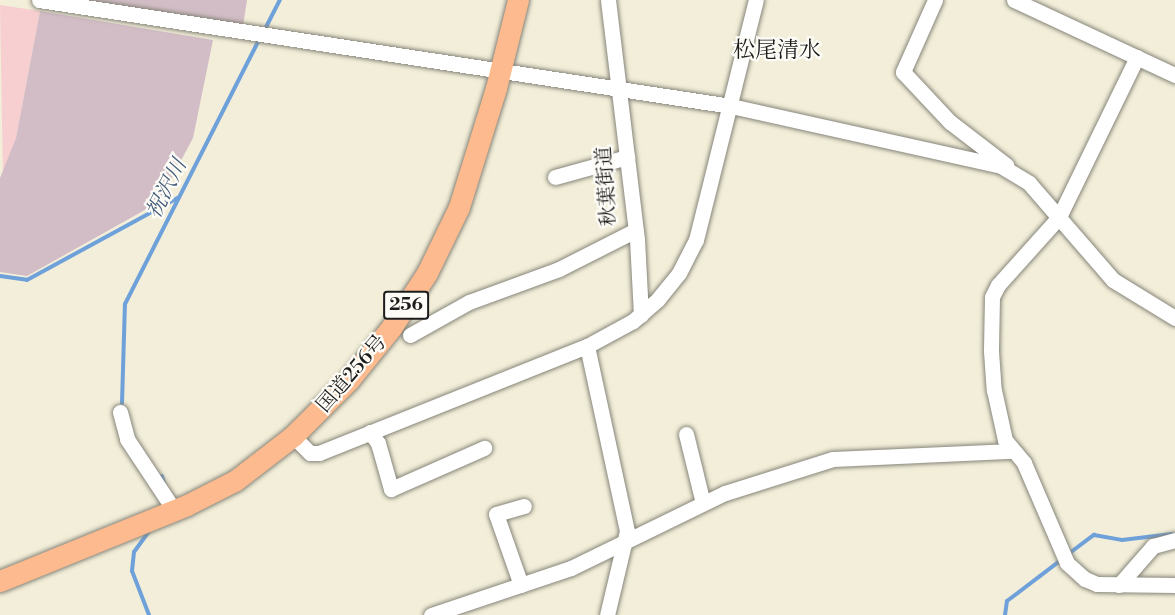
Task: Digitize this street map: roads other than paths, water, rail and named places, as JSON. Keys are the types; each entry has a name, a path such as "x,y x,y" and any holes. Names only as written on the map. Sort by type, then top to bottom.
{"highway":[{"name":"国道256号","path":"0,581 161,507 242,476 293,436 349,380 391,328 427,273 472,169 518,0"}],"street":[{"path":"39,0 731,106 1013,171"},
{"name":"秋葉街道","path":"410,335 469,302 559,269 636,230 608,0"},
{"path":"293,436 310,453 370,432 587,346 640,315 671,284 696,240 756,0"},
{"path":"935,0 903,72 950,122 1013,171 1059,217 1113,280 1175,318"},
{"path":"1014,0 1175,75"},
{"path":"1137,57 1059,217 998,285 992,297 994,390 1005,440 1024,463 1064,558 1085,579 1119,585 1175,585"},
{"path":"555,177 627,157"},
{"path":"636,230 640,315"},
{"path":"587,346 627,542 607,615"},
{"path":"120,412 128,439 161,507"},
{"path":"370,432 378,443 391,489 484,448"},
{"path":"686,434 703,503"},
{"path":"430,615 571,568 703,503 833,459 1012,451"},
{"path":"520,585 496,514 524,506"},
{"path":"1119,585 1153,546 1175,540"}],"waterway":[{"name":"祝沢川","path":"264,31 280,0"},
{"name":"祝沢川","path":"122,403 125,304 260,38"},
{"path":"0,276 27,280 179,197"},
{"name":"祝沢川","path":"162,476 165,487"},
{"name":"祝沢川","path":"149,615 132,571 134,552 151,529"},
{"path":"1067,555 1094,535 1122,540 1172,534"},
{"path":"1005,615 1007,601 1061,560"}],"district":[{"name":"松尾清水","path":"777,51"}]}
